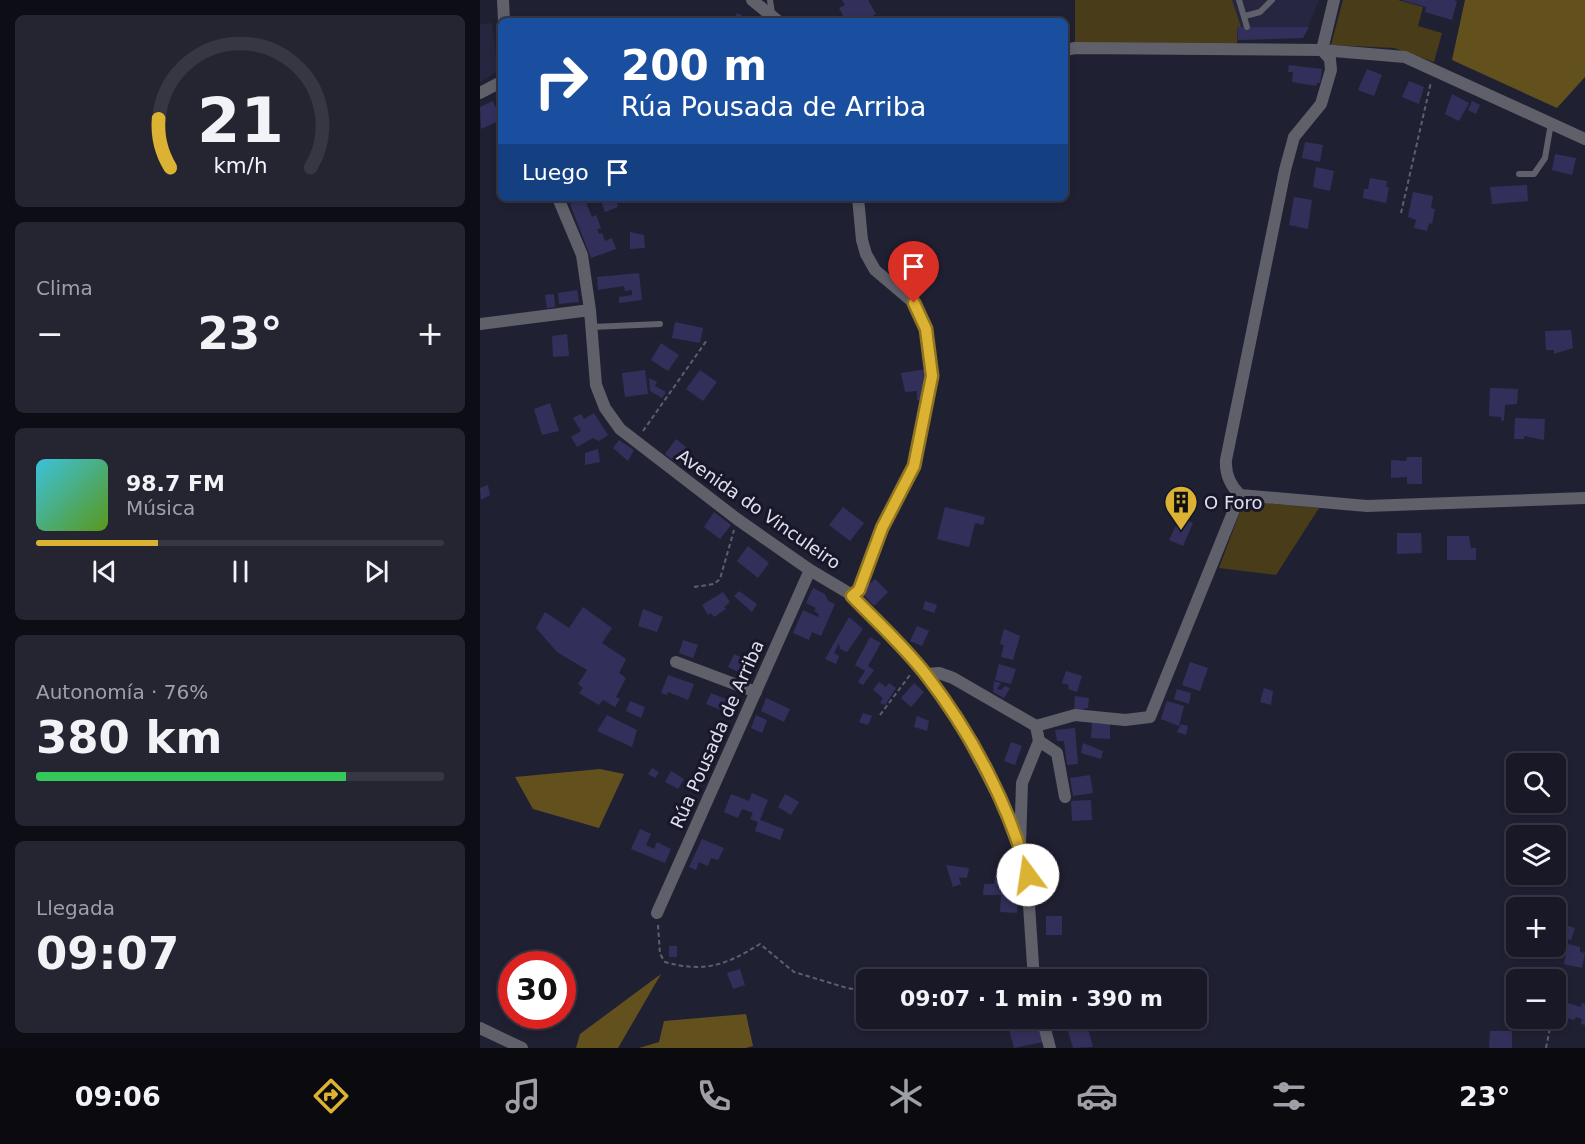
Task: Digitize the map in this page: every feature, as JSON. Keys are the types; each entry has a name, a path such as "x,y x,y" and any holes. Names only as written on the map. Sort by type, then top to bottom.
{"street":[{"path":"503,0 504,18"},
{"path":"752,0 775,17"},
{"path":"1322,50 1335,0"},
{"path":"1068,49 1248,44 1405,57 1435,68 1585,139"},
{"path":"1240,495 1225,472 1226,460 1285,170 1294,137 1321,105 1331,70 1330,59 1322,50"},
{"path":"480,93 498,84"},
{"name":"Avenida do Vinculeiro","path":"559,201 582,255 591,310 596,385 605,408 620,429 634,443 737,519 852,596 921,670 957,718 997,794 1020,846"},
{"path":"852,596 859,590 882,528 914,466 932,376 926,329 914,303 875,270 866,254 862,240 858,201"},
{"path":"480,324 591,310"},
{"path":"1240,495 1367,506 1585,498"},
{"path":"921,670 953,678 1036,726 1076,715 1125,720 1150,717 1240,495"},
{"name":"Rúa Pousada de Arriba","path":"657,913 810,570"},
{"path":"676,662 756,692"},
{"path":"1033,969 1028,875 1020,846 1022,783 1039,741 1036,726"},
{"path":"1039,741 1057,753 1065,797"},
{"path":"480,1028 522,1048"},
{"path":"1045,1029 1050,1048"}],"lane":[{"path":"770,0 775,17"},
{"path":"1239,0 1247,27"},
{"path":"1245,16 1260,12 1272,0"},
{"path":"1519,174 1534,174 1545,158 1551,123"},
{"path":"592,327 660,324"}],"path":[{"path":"1401,213 1435,68"},
{"path":"634,443 707,340"},
{"path":"694,587 714,584 720,579 737,519"},
{"path":"880,715 921,670"},
{"path":"657,913 660,954 664,962 680,966 713,967 734,960 760,944 795,972 856,989"},
{"path":"1546,1048 1550,1029"}],"shaded area":[{"path":"1075,0 1319,0 1303,38 1238,40 1237,45"},
{"path":"1075,0 1232,0 1241,27 1237,27 1237,45 1075,45"},
{"path":"1343,0 1398,0 1423,7 1418,26 1442,33 1434,62 1394,48 1331,45"},
{"path":"1465,0 1585,0 1585,77 1557,108 1452,60"},
{"path":"492,23 498,71 480,82 480,24"},
{"path":"1244,501 1319,508 1276,575 1219,568"},
{"path":"600,769 624,774 599,828 533,809 515,777"},
{"path":"661,974 618,1048 576,1048 580,1034"},
{"path":"746,1014 753,1046 746,1048 639,1048 659,1042 664,1021"}],"building":[{"path":"842,0 868,0 876,14 869,18 844,18 839,8 845,5"},
{"path":"1401,0 1457,1 1452,20 1425,12 1426,7"},
{"path":"737,13 746,18 735,18"},
{"path":"1237,27 1309,27 1303,38 1238,40"},
{"path":"1289,65 1322,69 1320,83 1316,86 1292,82 1293,72 1288,72"},
{"path":"1367,69 1382,75 1374,96 1358,90"},
{"path":"1409,81 1424,87 1419,104 1402,97"},
{"path":"1452,94 1469,103 1459,121 1445,114"},
{"path":"493,101 498,113 498,121 481,129 480,107"},
{"path":"1472,101 1480,105 1476,114 1468,110"},
{"path":"1305,142 1323,145 1320,162 1302,158"},
{"path":"1555,154 1576,158 1572,175 1552,170"},
{"path":"1316,167 1334,171 1330,191 1313,187"},
{"path":"1370,178 1387,181 1386,187 1389,187 1386,203 1363,198 1364,189 1368,189"},
{"path":"1527,185 1528,201 1492,204 1490,187"},
{"path":"1413,192 1433,196 1431,208 1435,209 1432,224 1429,223 1427,231 1414,228 1416,220 1408,217"},
{"path":"1294,197 1312,200 1308,229 1289,225"},
{"path":"585,201 592,217 596,215 601,228 597,230 599,234 602,233 605,241 612,238 616,249 591,258 570,204"},
{"path":"601,201 616,201 618,207 605,212"},
{"path":"630,232 644,235 645,248 630,249"},
{"path":"639,273 642,300 619,303 619,297 632,295 632,290 625,291 624,286 598,290 597,277"},
{"path":"577,290 579,302 559,304 558,293"},
{"path":"554,294 555,307 547,308 545,295"},
{"path":"675,322 703,328 700,343 672,338"},
{"path":"1571,330 1573,348 1554,354 1554,350 1546,350 1545,331"},
{"path":"567,334 569,356 553,357 552,336"},
{"path":"661,343 679,355 668,371 651,360"},
{"path":"927,369 924,401 917,400 917,391 905,392 901,373"},
{"path":"645,370 648,394 625,397 622,373"},
{"path":"700,370 717,382 703,401 686,389"},
{"path":"649,378 657,382 655,386 666,392 662,398 650,391"},
{"path":"1490,388 1518,389 1517,404 1505,405 1504,421 1501,417 1489,416"},
{"path":"550,403 559,431 542,435 534,409"},
{"path":"594,413 608,435 599,441 593,438 577,447 571,437 581,431 573,418 581,414 584,419"},
{"path":"1515,418 1545,419 1544,440 1524,436 1524,439 1514,439"},
{"path":"676,439 687,448 676,463 665,454"},
{"path":"619,440 634,450 628,461 613,448"},
{"path":"598,449 600,462 585,465 585,453"},
{"path":"1407,457 1422,457 1422,484 1407,484 1407,477 1391,478 1391,460 1406,461"},
{"path":"488,485 490,495 481,500 480,488"},
{"path":"843,507 864,523 850,541 829,525"},
{"path":"945,507 985,517 983,525 975,523 969,547 937,539"},
{"path":"714,512 731,525 720,539 704,527"},
{"name":"O Foro","path":"1180,517 1193,523 1183,546 1169,540"},
{"path":"1397,533 1421,533 1422,553 1397,554"},
{"path":"1447,536 1469,536 1471,548 1476,548 1476,560 1447,560"},
{"path":"748,546 769,563 758,578 737,561"},
{"path":"875,579 888,592 874,606 861,592"},
{"path":"813,588 825,594 828,601 835,604 821,636 812,632 809,640 793,633 803,610 818,617 819,614 814,611 816,608 806,603"},
{"path":"739,591 757,604 752,612 734,596"},
{"path":"723,592 730,602 724,607 726,609 714,617 711,613 708,615 702,605"},
{"path":"925,601 937,605 934,613 923,609"},
{"path":"583,607 612,628 602,643 626,659 619,673 626,678 616,697 620,699 615,707 603,700 599,705 579,693 583,688 578,684 587,670 557,652 536,628 545,612 569,628"},
{"path":"643,609 663,617 657,632 638,626"},
{"path":"849,617 863,629 847,652 840,649 839,643 834,653 839,656 836,664 825,659"},
{"path":"917,626 929,631 922,646 910,641"},
{"path":"1004,629 1020,636 1013,660 1001,657 1004,645 1000,644"},
{"path":"870,637 881,643 868,666 874,670 863,685 858,682 865,671 855,665"},
{"path":"683,640 698,645 693,658 679,653"},
{"path":"734,654 756,664 751,678 728,667"},
{"path":"1190,662 1208,668 1200,691 1182,685"},
{"path":"999,664 1016,669 1011,684 995,680"},
{"path":"1066,671 1082,676 1077,692 1068,689 1069,685 1062,683"},
{"path":"668,675 694,684 688,700 668,692 667,695 661,693"},
{"path":"994,681 1001,683 997,689 1001,690 1005,686 1010,688 1004,698 993,692"},
{"path":"879,682 886,687 889,683 896,688 885,705 880,703 883,698 873,690"},
{"path":"914,683 924,692 911,707 901,698"},
{"path":"1264,688 1273,691 1271,705 1260,702"},
{"path":"1177,689 1191,693 1189,704 1174,699"},
{"path":"711,693 733,702 728,713 706,704"},
{"path":"1075,696 1089,698 1088,708 1074,711"},
{"path":"766,698 790,709 784,722 761,711"},
{"path":"630,701 645,707 641,718 626,711"},
{"path":"1167,701 1184,706 1179,726 1161,719"},
{"path":"863,713 872,716 868,725 859,722"},
{"path":"607,715 637,730 632,747 597,731"},
{"path":"756,715 767,720 762,733 751,728"},
{"path":"917,716 929,721 927,731 914,727"},
{"path":"1092,723 1110,724 1110,739 1091,738"},
{"path":"1181,724 1188,726 1186,735 1177,732"},
{"path":"1075,728 1078,764 1067,765 1064,741 1057,741 1055,730"},
{"path":"1011,742 1022,746 1015,765 1004,761"},
{"path":"1083,743 1103,751 1101,759 1081,753"},
{"path":"652,768 659,772 655,778 648,774"},
{"path":"671,771 684,779 678,789 665,782"},
{"path":"1090,775 1093,793 1073,796 1070,778"},
{"path":"752,793 768,800 760,820 784,829 780,840 755,831 758,822 750,819 753,813 742,809 738,818 724,812 731,794 749,801"},
{"path":"785,794 799,802 791,815 778,807"},
{"path":"1091,800 1092,820 1072,821 1071,801"},
{"path":"640,829 651,834 646,845 654,849 657,842 671,849 665,863 631,849"},
{"path":"702,839 724,848 718,860 711,858 708,866 699,862 696,870 689,867"},
{"path":"946,865 969,868 967,878 959,877 961,884 953,887"},
{"path":"995,874 1014,879 1013,896 1018,896 1017,913 1000,912 1001,895 983,895 984,884 994,884"},
{"path":"1046,916 1062,916 1062,935 1046,935"},
{"path":"1566,925 1575,928 1571,940 1566,938"},
{"path":"1568,944 1580,947 1580,952 1585,953 1582,968 1564,964"},
{"path":"669,946 677,946 677,957 669,957"},
{"path":"740,969 745,985 733,989 727,973"},
{"path":"1566,1002 1581,1007 1582,1003 1585,1004 1585,1025 1581,1024 1582,1019 1576,1017 1574,1020 1566,1018"},
{"path":"1009,1029 1041,1029 1044,1042 1014,1048"},
{"path":"1067,1029 1088,1029 1093,1047 1073,1048"},
{"path":"1490,1031 1512,1031 1512,1048 1489,1048"}],"place":[{"name":"O Foro","path":"1181,531"}],"route":[{"path":"914,303 926,329 932,376 914,466 882,528 859,590 852,596 926,674 957,718 997,794 1020,846 1028,875"}]}
